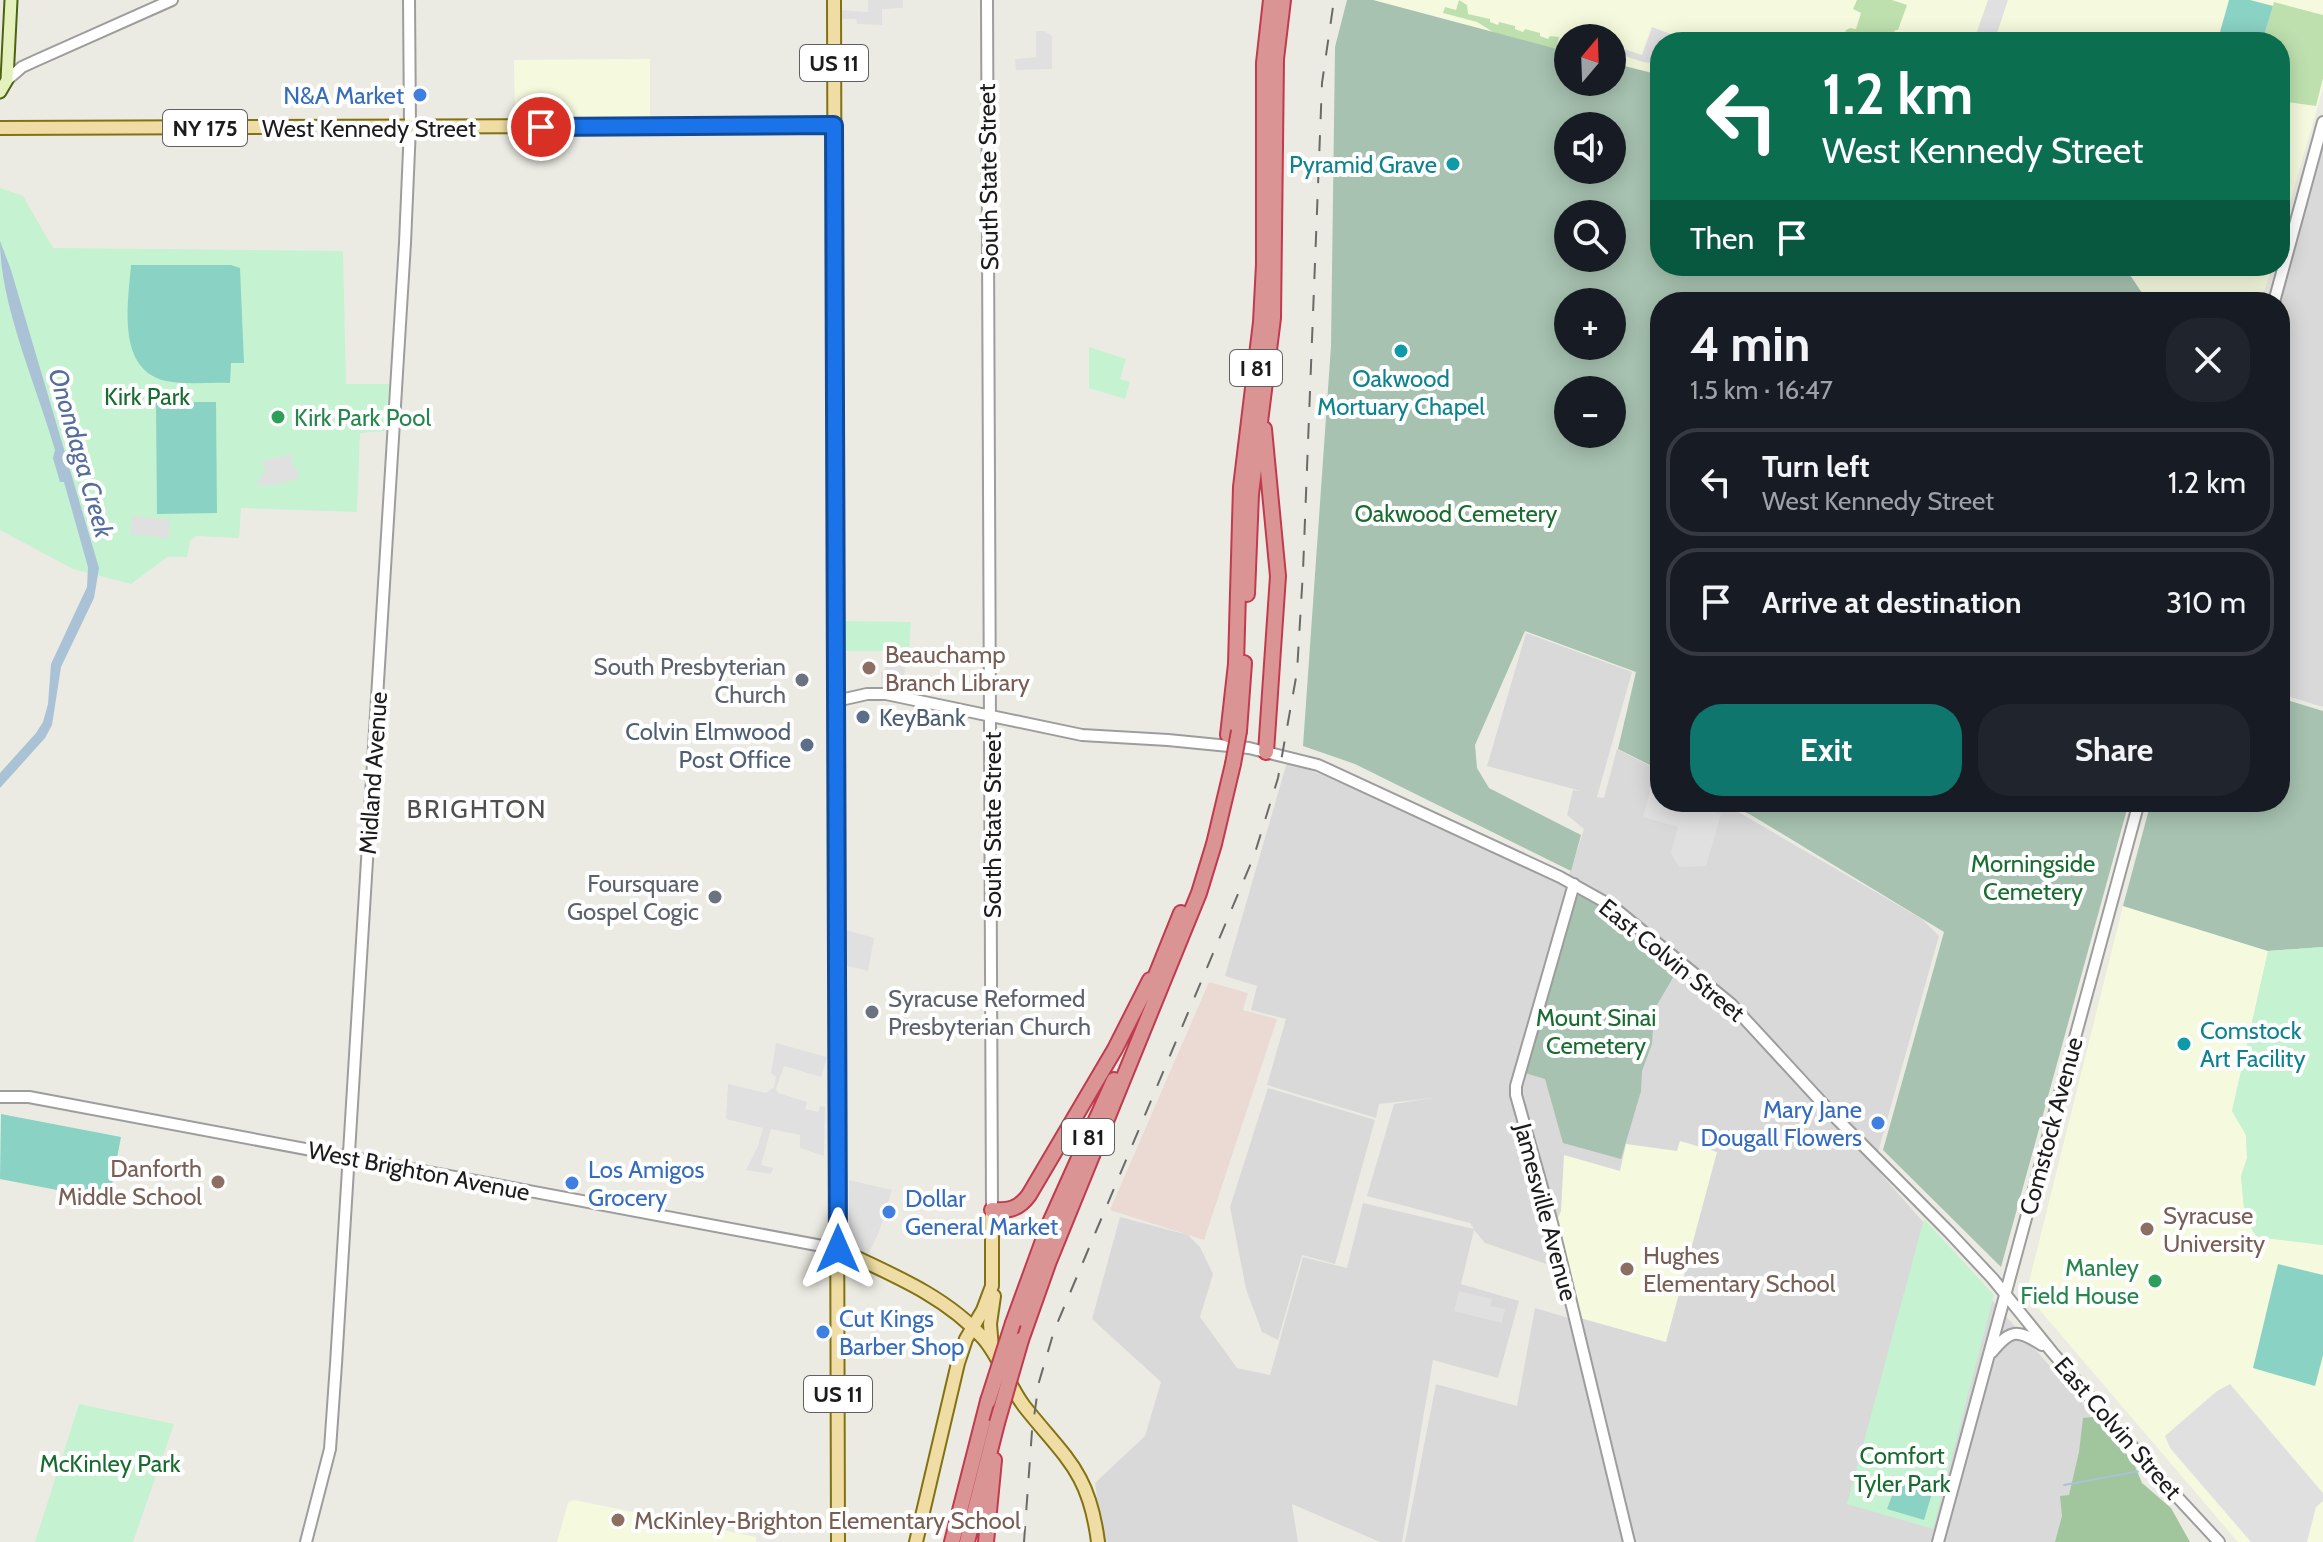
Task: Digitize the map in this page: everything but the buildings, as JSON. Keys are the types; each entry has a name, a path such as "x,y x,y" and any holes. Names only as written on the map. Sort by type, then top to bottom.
{"highway":[{"name":"I 81","path":"1233,733 1241,487 1261,322 1264,63 1271,0"},
{"name":"I 81","path":"967,1542 1021,1340 1049,1261 1199,893 1214,844 1243,690 1251,494 1273,318 1276,59 1283,0"},
{"path":"1261,411 1278,576 1266,752"},
{"name":"I 81","path":"952,1542 988,1401 1013,1323 1048,1227 1124,1057 1199,867 1229,759"},
{"path":"992,1210 1015,1208 1029,1195 1115,1049 1165,951"},
{"path":"986,1542 997,1423"}],"main road":[{"path":"0,92 8,74 11,0"},
{"name":"US 11","path":"834,0 838,1542"},
{"name":"West Kennedy Street","path":"0,128 834,125"},
{"name":"South State Street","path":"916,1542 961,1351 989,1298 993,1276 992,1210"},
{"path":"838,1249 915,1286 984,1339 1023,1405 1064,1451 1080,1475 1089,1497 1098,1542"},
{"path":"992,1351 993,1276"},
{"path":"961,1351 984,1339"}],"street":[{"path":"8,74 172,0"},
{"name":"Midland Avenue","path":"306,1542 330,1449 400,329 410,127 409,0"},
{"name":"South State Street","path":"987,0 992,1210"},
{"path":"2290,243 2323,122"},
{"name":"East Colvin Street","path":"836,701 867,694 886,694 1082,735 1177,741 1266,752 1318,765 1354,780 1574,884 1632,920 1731,1004 2005,1294 2155,1473 2219,1542"},
{"name":"Comstock Avenue","path":"1938,1542 2136,812"},
{"name":"Jamesville Avenue","path":"1574,884 1516,1095 1552,1223 1629,1542"},
{"name":"West Brighton Avenue","path":"0,1097 29,1097 838,1249"},
{"path":"1988,1356 2006,1336 2019,1333 2052,1352"}],"shaded area":[{"path":"868,0 903,0 903,8 882,9 882,25 857,24 856,19 840,19 841,10 868,12"},
{"path":"1373,0 2323,0 2323,88 2290,202 2290,32 1650,32 1650,72 1626,66 1626,24 1554,24 1554,48"},
{"path":"1988,0 2008,0 1997,32 1977,32"},
{"path":"2229,0 2250,0 2273,6 2265,32 2220,32"},
{"path":"1036,31 1052,36 1052,69 1016,70 1015,59 1036,57"},
{"path":"1650,33 1650,63 1626,57 1626,50 1642,55"},
{"path":"650,59 650,121 515,121 514,60"},
{"path":"2323,122 2323,707 2290,697 2290,292 2277,292 2281,276 2290,276 2290,243"},
{"path":"0,241 99,568 94,598 61,667 52,725 45,738 0,788 0,773 43,722 48,704 51,664 87,587 88,567 13,319 6,292"},
{"path":"131,265 231,265 240,268 244,363 231,363 230,383 166,381 150,374 139,364 129,333"},
{"path":"2131,276 2269,276 2264,292 2141,292"},
{"path":"156,402 216,402 217,513 157,514"},
{"path":"291,454 300,478 275,485 256,485 265,471 263,461"},
{"path":"132,516 170,520 168,538 130,534"},
{"path":"1526,633 1632,672 1597,797 1604,798 1617,749 1650,766 1650,812 1738,812 1922,919 1939,936 1874,1166 2091,1413 2060,1542 1405,1542 1436,1384 1517,1406 1535,1308 1582,1322 1533,1141 1523,1138 1555,1267 1485,1243 1474,1230 1461,1284 1519,1301 1498,1378 1433,1360 1402,1542 1380,1542 1292,1504 1298,1542 1103,1542 1095,1483 1145,1436 1161,1382 1092,1319 1120,1217 1188,1235 1200,1247 1213,1274 1200,1317 1237,1368 1270,1375 1303,1257 1347,1268 1363,1203 1474,1229 1470,1223 1367,1196 1394,1104 1433,1098 1379,1104 1376,1118 1267,1085 1286,1019 1251,1010 1257,986 1225,976 1287,762 1377,795 1565,887 1584,829 1567,815 1573,790 1581,791 1487,766"},
{"path":"886,654 907,654 902,691 881,687"},
{"path":"1650,792 1650,812 1721,814 1706,866 1679,867 1671,853 1678,827 1643,817"},
{"name":"Syracuse University","path":"2123,906 2268,951 2232,1111 2246,1135 2247,1158 2241,1176 2245,1220 2257,1237 2323,1245 2323,1542 2238,1542 2026,1294"},
{"path":"846,930 874,938 868,971 844,965"},
{"path":"1209,982 1248,993 1243,1010 1277,1019 1204,1240 1110,1210"},
{"path":"776,1043 827,1057 821,1077 784,1066 776,1089 778,1093 807,1102 805,1109 818,1112 820,1106 825,1107 824,1156 800,1148 800,1135 771,1129 761,1165 773,1168 771,1174 746,1170 763,1128 726,1119 728,1084 766,1093 774,1087 776,1077 771,1073"},
{"path":"1268,1088 1375,1120 1335,1264 1302,1255 1278,1340 1262,1332 1246,1289 1230,1207"},
{"path":"1,1114 121,1137 109,1200 0,1179"},
{"name":"Hughes Elementary School","path":"1680,1141 1717,1152 1666,1342 1580,1318 1557,1220 1561,1211 1564,1155 1620,1171 1626,1144 1677,1151"},
{"path":"849,1180 892,1190 879,1232 868,1254 849,1245"},
{"path":"2278,1264 2323,1275 2323,1355 2315,1386 2253,1368"},
{"path":"1459,1291 1492,1299 1490,1306 1505,1309 1502,1323 1454,1311"},
{"path":"2230,1384 2323,1493 2323,1501 2316,1507 2307,1542 2251,1542 2170,1448 2165,1436 2217,1391"},
{"path":"1915,1481 1934,1487 1924,1520 1887,1509 1896,1485"},
{"name":"McKinley-Brighton Elementary School","path":"574,1500 756,1537 756,1542 557,1542 568,1503"}],"green space":[{"name":"Oakwood Cemetery","path":"1347,0 1373,0 1554,48 1554,96 1626,96 1626,66 1650,72 1650,276 2131,276 2141,292 1650,292 1650,765 1618,749 1636,672 1525,631 1475,745 1477,768 1489,788 1581,835 1571,871 1355,764 1303,746 1331,346 1335,47"},
{"path":"1459,0 1467,5 1468,14 1490,19 1498,25 1499,22 1515,26 1523,32 1525,29 1540,33 1548,39 1554,36 1554,50 1501,37 1477,22 1443,13 1445,7 1456,10"},
{"path":"1857,0 1892,0 1907,5 1898,30 1894,32 1845,32 1850,28 1856,29 1861,13 1853,9"},
{"path":"2274,2 2323,15 2323,78 2316,106 2290,102 2290,32 2265,32"},
{"name":"Kirk Park","path":"0,188 23,196 53,248 343,251 346,384 389,384 385,431 360,433 357,512 241,508 239,538 196,536 190,541 187,557 167,557 131,584 73,569 0,530"},
{"path":"1089,347 1126,359 1120,379 1130,382 1125,399 1089,388"},
{"path":"844,621 911,622 909,651 843,651"},
{"name":"Morningside Cemetery","path":"2290,701 2323,711 2323,947 2268,951 2123,906 2148,812 2290,812"},
{"name":"Morningside Cemetery","path":"1745,812 2126,812 2001,1267 1883,1150 1944,932"},
{"name":"Mount Sinai Cemetery","path":"1577,892 1611,910 1678,969 1654,1010 1652,1044 1642,1071 1641,1091 1621,1159 1563,1143 1545,1079 1525,1073"},
{"path":"2323,947 2323,1245 2257,1237 2245,1220 2241,1176 2247,1158 2246,1135 2232,1111 2268,951"},
{"name":"Comfort Tyler Park","path":"1924,1219 1994,1295 1933,1529 1847,1504"},
{"name":"McKinley Park","path":"79,1404 174,1424 133,1542 35,1542"},
{"path":"2093,1417 2132,1459 2142,1483 2171,1508 2190,1542 2055,1542 2062,1516 2060,1496 2069,1495 2083,1418"}],"waterway":[{"path":"2064,1485 2140,1471"}],"railway":[{"path":"1024,1542 1032,1431 1039,1382 1054,1331 1254,856 1278,778 1297,672 1322,83 1334,0"}],"place":[{"name":"N&A Market","path":"420,95"},
{"name":"Pyramid Grave","path":"1453,164"},
{"name":"Oakwood Mortuary Chapel","path":"1401,351"},
{"name":"Kirk Park Pool","path":"278,417"},
{"name":"Beauchamp Branch Library","path":"869,668"},
{"name":"South Presbyterian Church","path":"802,680"},
{"name":"KeyBank","path":"863,717"},
{"name":"Colvin Elmwood Post Office","path":"807,745"},
{"name":"Foursquare Gospel Cogic","path":"715,897"},
{"name":"Syracuse Reformed Presbyterian Church","path":"872,1012"},
{"name":"Comstock Art Facility","path":"2184,1044"},
{"name":"Mary Jane Dougall Flowers","path":"1878,1123"},
{"name":"Danforth Middle School","path":"218,1182"},
{"name":"Los Amigos Grocery","path":"572,1183"},
{"name":"Dollar General Market","path":"889,1212"},
{"name":"Syracuse University","path":"2147,1229"},
{"name":"Hughes Elementary School","path":"1627,1269"},
{"name":"Manley Field House","path":"2155,1281"},
{"name":"Cut Kings Barber Shop","path":"823,1332"},
{"name":"McKinley-Brighton Elementary School","path":"618,1520"}],"district":[{"name":"BRIGHTON","path":"477,809"}],"route":[{"path":"541,127 834,125 838,1249"}],"water label":[{"name":"Onondaga Creek","path":"81,453"}]}
